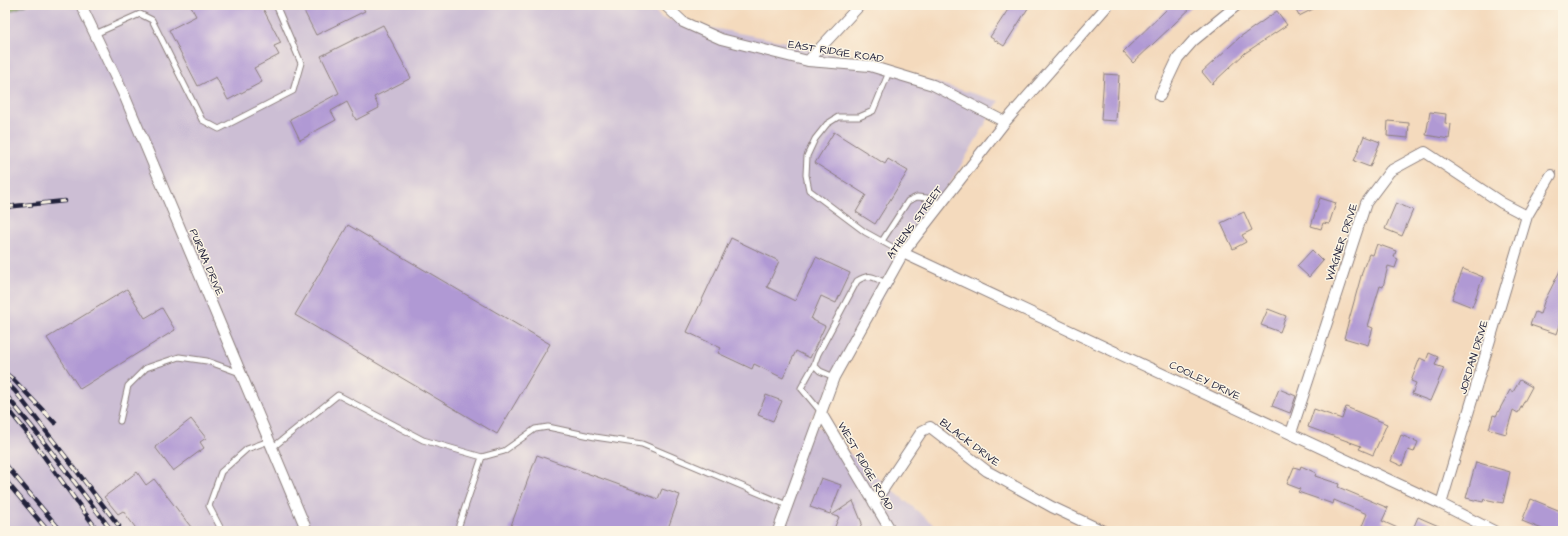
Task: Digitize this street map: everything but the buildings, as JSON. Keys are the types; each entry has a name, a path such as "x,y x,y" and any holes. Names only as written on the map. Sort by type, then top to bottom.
{"street":[{"name":"PURINA DRIVE","path":"81,5 125,97 307,531"},
{"name":"EAST RIDGE ROAD","path":"664,5 683,22 721,39 808,61 870,66 933,85 1005,122"},
{"path":"808,61 860,5"},
{"name":"ATHENS STREET","path":"777,531 834,377 904,253 1005,122 1108,5"},
{"path":"1160,96 1178,58 1193,41 1237,5"},
{"name":"WAGNER DRIVE","path":"1291,433 1366,203 1390,171 1425,152 1502,203 1527,216"},
{"name":"JORDAN DRIVE","path":"1441,504 1527,216 1551,175"},
{"name":"COOLEY DRIVE","path":"904,253 1291,433 1441,504 1494,531"},
{"name":"WEST RIDGE ROAD","path":"821,413 891,531"},
{"name":"BLACK DRIVE","path":"874,503 922,431 930,427 987,471 1052,507 1103,531"}],"lane":[{"path":"95,34 140,14 152,20 202,120 219,128 293,91 301,63 276,5"},
{"path":"890,72 873,111 858,117 838,117 827,124 815,139 807,156 806,175 809,190 865,232 904,253"},
{"path":"882,241 908,201 917,197 927,198 941,204"},
{"path":"821,413 801,388 814,366 818,354 857,281 865,276 873,277 887,284"},
{"path":"120,421 128,386 146,368 179,357 207,361 241,373"},
{"path":"814,366 820,371 834,377"},
{"path":"222,531 209,506 221,472 247,449 270,444 338,395 423,440 482,457 504,451 536,429 548,427 595,437 642,444 787,504"},
{"path":"457,531 482,457"}],"shaded area":[{"path":"26,5 650,5 661,18 817,48 999,101 810,420 941,531 5,531 5,13"}],"green space":[{"path":"5,5 26,5 5,13"}],"railway":[{"path":"5,207 65,201"},
{"path":"5,373 13,379 55,423"},
{"path":"5,381 15,391 119,526"},
{"path":"5,394 112,531"},
{"path":"5,405 98,531"},
{"path":"5,464 61,531"},
{"path":"5,480 48,531"}]}
